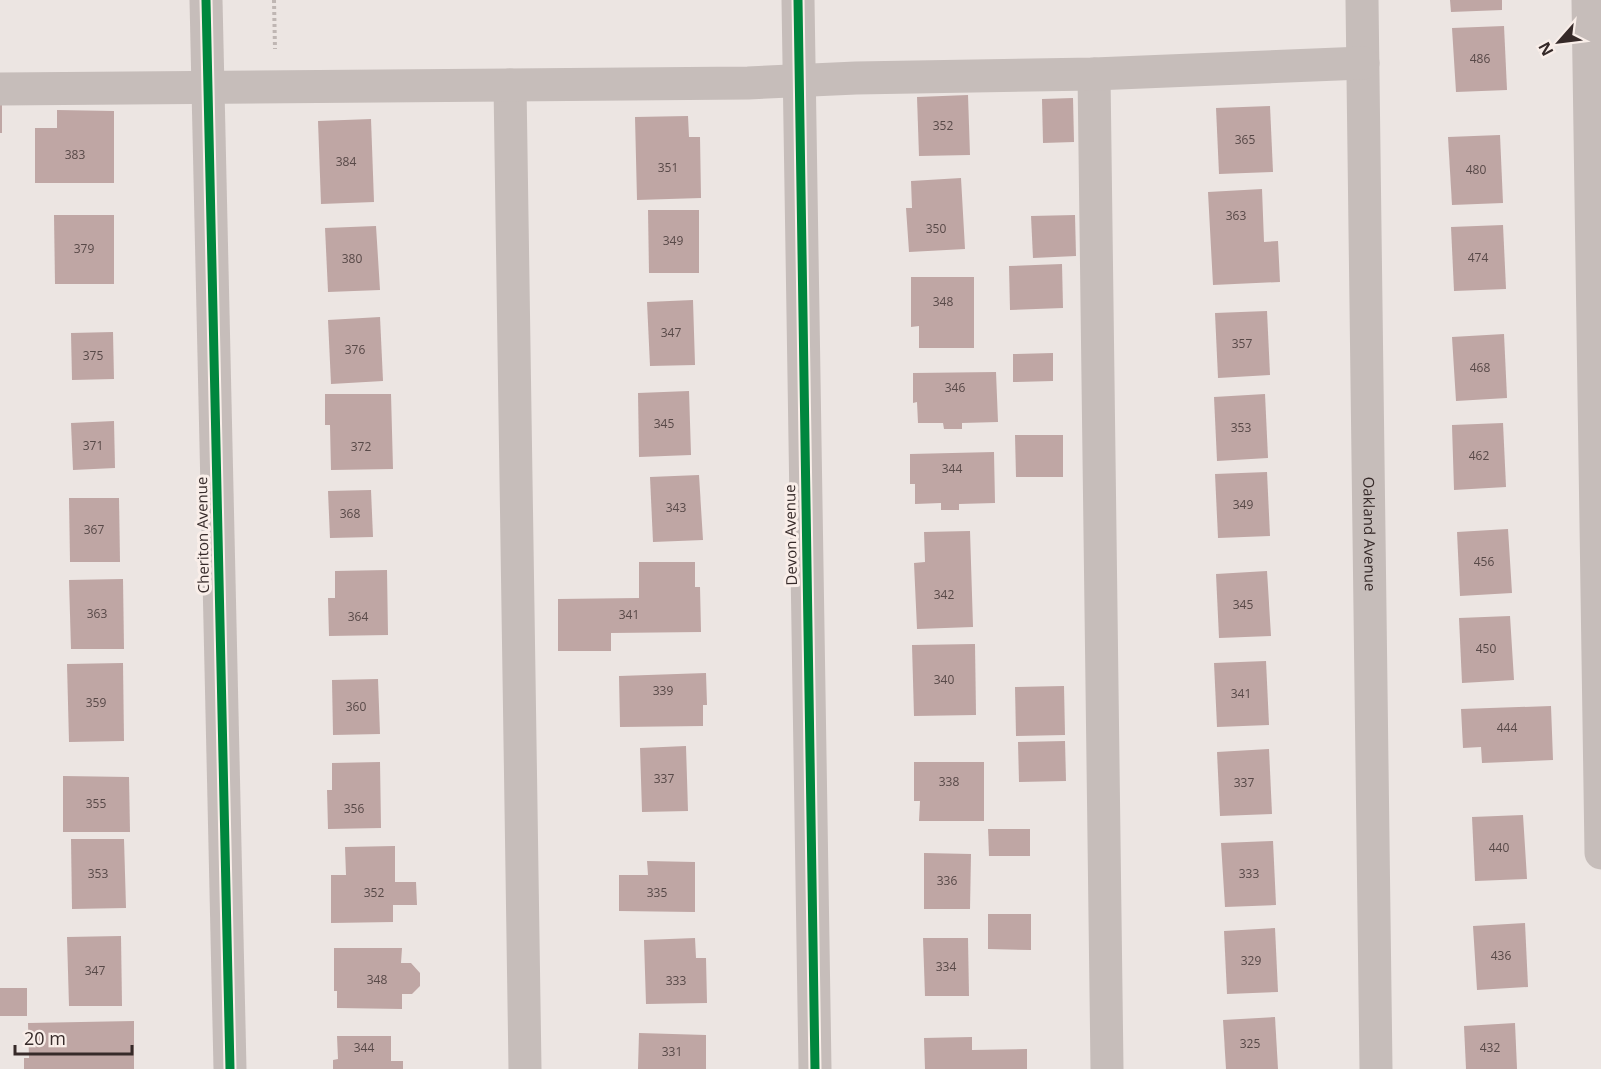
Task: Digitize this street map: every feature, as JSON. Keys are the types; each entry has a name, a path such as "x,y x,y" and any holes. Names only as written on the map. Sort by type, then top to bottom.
{"street":[{"name":"Cheriton Avenue","path":"206,0 230,1069"},
{"name":"Devon Avenue","path":"798,0 815,1069"},
{"name":"Oakland Avenue","path":"1362,0 1376,1069"},
{"path":"1588,0 1601,853"},
{"path":"0,89 799,82 856,78 1094,74 1363,63"},
{"path":"1094,74 1107,1069"},
{"path":"510,85 525,1069"}],"path":[{"path":"274,0 275,86"}],"building":[{"path":"1450,0 1502,0 1502,10 1451,12"},
{"path":"1504,26 1507,90 1456,92 1452,28"},
{"path":"968,95 970,155 919,156 917,97"},
{"path":"1073,98 1074,142 1043,143 1042,99"},
{"path":"0,104 2,104 2,133 0,133"},
{"path":"1270,106 1273,172 1219,174 1216,108"},
{"path":"57,110 114,111 114,183 35,183 35,128 57,128"},
{"path":"688,116 689,137 700,137 701,198 637,200 635,117"},
{"path":"371,119 374,202 321,204 318,121"},
{"path":"1500,135 1503,203 1452,205 1448,137"},
{"path":"961,178 965,249 909,252 906,208 912,208 911,181"},
{"path":"1262,189 1264,242 1278,241 1280,282 1213,285 1208,192"},
{"path":"648,210 699,210 699,273 649,273"},
{"path":"54,215 114,215 114,284 55,284"},
{"path":"1075,215 1076,256 1033,258 1031,216"},
{"path":"1503,225 1506,289 1454,291 1451,227"},
{"path":"376,226 380,290 328,292 325,228"},
{"path":"1062,264 1063,308 1010,310 1009,266"},
{"path":"911,277 974,277 974,348 919,348 919,326 911,327"},
{"path":"693,300 695,365 650,366 647,302"},
{"path":"1267,311 1270,375 1218,378 1215,313"},
{"path":"380,317 383,381 331,384 328,320"},
{"path":"113,332 114,379 72,380 71,333"},
{"path":"1504,334 1507,398 1456,401 1452,337"},
{"path":"1053,353 1053,381 1013,382 1013,354"},
{"path":"996,372 998,422 962,423 962,429 944,429 943,423 918,423 917,402 913,403 913,373"},
{"path":"689,391 691,455 639,457 638,393"},
{"path":"325,394 391,394 393,469 331,470 330,425 325,425"},
{"path":"1265,394 1268,458 1217,461 1214,397"},
{"path":"114,421 115,468 73,470 71,423"},
{"path":"1503,423 1506,487 1454,490 1452,425"},
{"path":"1015,435 1063,435 1063,477 1016,477"},
{"path":"994,452 995,503 959,504 959,510 941,510 941,503 915,504 915,484 910,484 910,454"},
{"path":"1267,472 1270,536 1218,538 1215,474"},
{"path":"699,475 703,540 653,542 650,477"},
{"path":"371,490 373,537 330,538 328,491"},
{"path":"69,498 119,498 120,562 70,562"},
{"path":"1508,529 1512,593 1460,596 1457,532"},
{"path":"970,531 973,627 917,629 914,563 925,562 924,532"},
{"path":"639,562 695,562 695,587 700,587 701,632 611,633 611,651 558,651 558,599 639,598"},
{"path":"387,570 388,635 329,636 328,598 335,598 335,571"},
{"path":"1267,571 1271,636 1219,638 1216,574"},
{"path":"123,579 124,649 71,649 69,580"},
{"path":"1510,616 1514,680 1462,683 1459,618"},
{"path":"975,644 976,715 914,716 912,645"},
{"path":"1266,661 1269,725 1217,727 1214,663"},
{"path":"123,663 124,741 69,742 67,664"},
{"path":"706,673 707,705 703,705 703,726 620,727 619,676"},
{"path":"378,679 380,734 333,735 332,680"},
{"path":"1064,686 1065,735 1016,736 1015,687"},
{"path":"1551,706 1553,760 1482,763 1481,747 1463,748 1461,709"},
{"path":"1065,741 1066,781 1019,782 1018,742"},
{"path":"686,746 688,811 642,812 640,748"},
{"path":"1269,749 1272,814 1220,816 1217,752"},
{"path":"380,762 381,828 328,829 327,790 332,790 332,763"},
{"path":"914,762 984,762 984,821 919,821 920,801 914,801"},
{"path":"63,776 129,777 130,832 63,832"},
{"path":"1523,815 1527,879 1475,881 1472,817"},
{"path":"988,829 1030,829 1030,856 989,856"},
{"path":"71,839 124,839 126,908 72,909"},
{"path":"1273,841 1276,905 1225,907 1221,843"},
{"path":"395,846 395,882 416,882 417,905 393,905 393,922 331,923 331,875 346,875 345,847"},
{"path":"924,853 971,854 970,909 924,909"},
{"path":"647,861 695,862 695,912 619,911 619,875 648,875"},
{"path":"988,914 1031,914 1031,950 988,949"},
{"path":"1525,923 1528,987 1477,990 1473,926"},
{"path":"1275,928 1278,992 1227,994 1224,931"},
{"path":"121,936 122,1006 69,1006 67,937"},
{"path":"695,938 696,958 706,958 707,1003 646,1004 644,940"},
{"path":"923,938 968,938 969,996 925,996"},
{"path":"334,948 402,948 401,963 411,963 420,973 420,986 412,994 402,994 402,1009 337,1008 337,991 334,991"},
{"path":"0,988 27,988 27,1016 0,1016"},
{"path":"1275,1017 1278,1069 1226,1069 1223,1020"},
{"path":"134,1021 134,1069 24,1069 24,1058 29,1058 28,1023"},
{"path":"1515,1023 1517,1069 1466,1069 1464,1026"},
{"path":"639,1033 706,1035 706,1069 638,1069"},
{"path":"337,1036 391,1036 391,1061 403,1061 403,1069 333,1069 333,1060 338,1059"},
{"path":"972,1037 972,1050 1027,1049 1027,1069 925,1069 924,1038"}],"cycle path":[{"path":"206,0 230,1069"},
{"path":"798,0 815,1069"}]}
